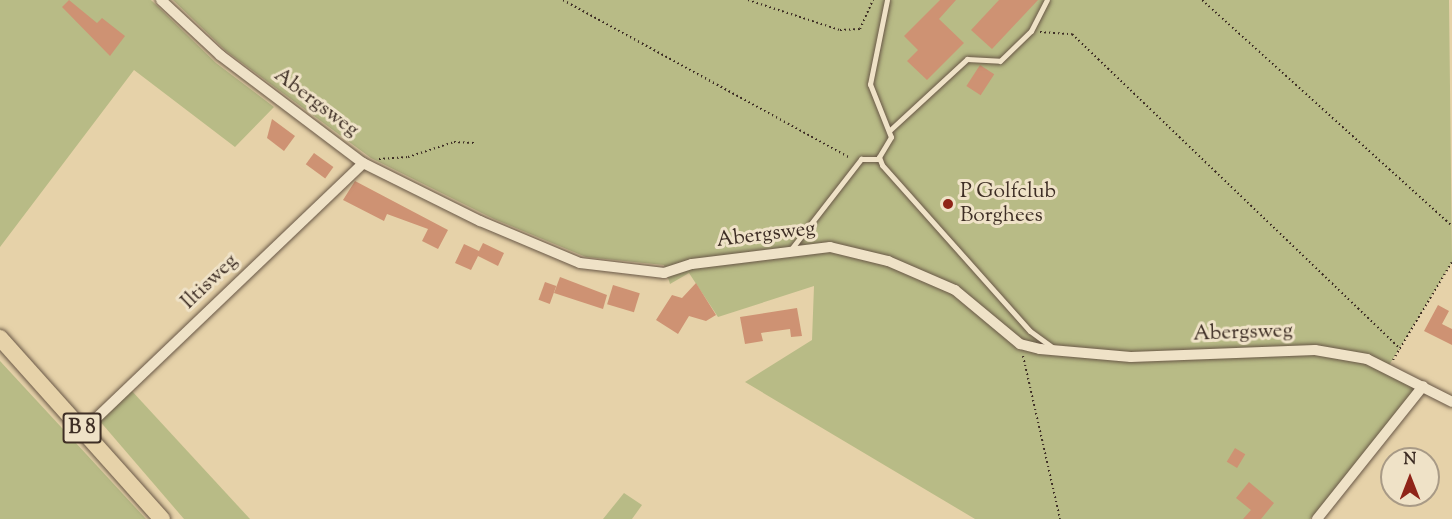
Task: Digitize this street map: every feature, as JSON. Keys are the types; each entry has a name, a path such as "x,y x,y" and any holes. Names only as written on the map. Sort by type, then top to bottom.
{"main road":[{"name":"B 8","path":"0,338 162,519"}],"street":[{"name":"Abergsweg","path":"161,0 220,55 366,164 480,221 580,263 614,270 664,273 692,264 792,249 830,247 915,272 955,290 1020,344 1060,354 1131,357 1315,350 1388,367 1452,402"},
{"name":"Iltisweg","path":"84,430 366,164"},
{"path":"1317,519 1423,386"}],"lane":[{"path":"887,0 870,84 890,130"},
{"path":"879,159 890,130 963,62 970,58 997,62 1031,31 1047,0"},
{"path":"792,249 861,159 879,159 988,286 1030,331 1060,354"}],"path":[{"path":"563,0 838,153 861,159"},
{"path":"748,0 840,30 860,29 873,0"},
{"path":"1202,0 1452,226"},
{"path":"1031,31 1072,34 1400,349"},
{"path":"366,164 382,158 408,157 454,142 474,143"},
{"path":"1388,367 1452,262"},
{"path":"1020,344 1060,519"}],"green space":[{"path":"0,0 151,0 216,63 274,107 235,147 134,70 0,247"},
{"path":"173,0 1449,0 1452,262 1388,367 1423,386 1310,519 975,519 745,382 812,340 814,286 718,317 689,273 670,284 664,265 586,257 494,219 371,158 226,51"},
{"path":"0,361 87,455 146,519 0,519"},
{"path":"131,390 250,519 184,519 98,419"},
{"path":"624,493 642,505 632,519 603,519"}],"building":[{"path":"69,0 97,23 102,18 125,36 110,56 62,7"},
{"path":"940,0 956,0 939,19 964,43 927,80 907,61 918,50 904,36"},
{"path":"999,0 1038,0 992,49 971,30"},
{"path":"980,65 994,74 981,95 966,86"},
{"path":"272,119 295,136 284,151 267,138"},
{"path":"314,153 333,167 325,178 306,164"},
{"path":"355,181 448,230 438,249 422,241 428,229 387,214 384,221 343,200"},
{"path":"483,243 504,253 498,266 478,256 471,270 455,263 464,244 479,251"},
{"path":"560,277 607,295 603,309 554,293"},
{"path":"545,282 556,286 550,304 539,300"},
{"path":"696,283 716,315 706,321 689,316 678,334 656,320 672,295 682,298"},
{"path":"613,285 640,293 634,312 607,304"},
{"path":"1438,305 1449,311 1442,324 1452,329 1452,345 1424,331"},
{"path":"797,308 802,336 791,337 790,329 761,333 763,341 745,344 740,317"},
{"path":"1235,448 1245,454 1237,468 1227,462"},
{"path":"1249,482 1274,503 1261,519 1243,519 1251,510 1236,498"}],"place":[{"name":"P Golfclub Borghees","path":"948,204"}]}
